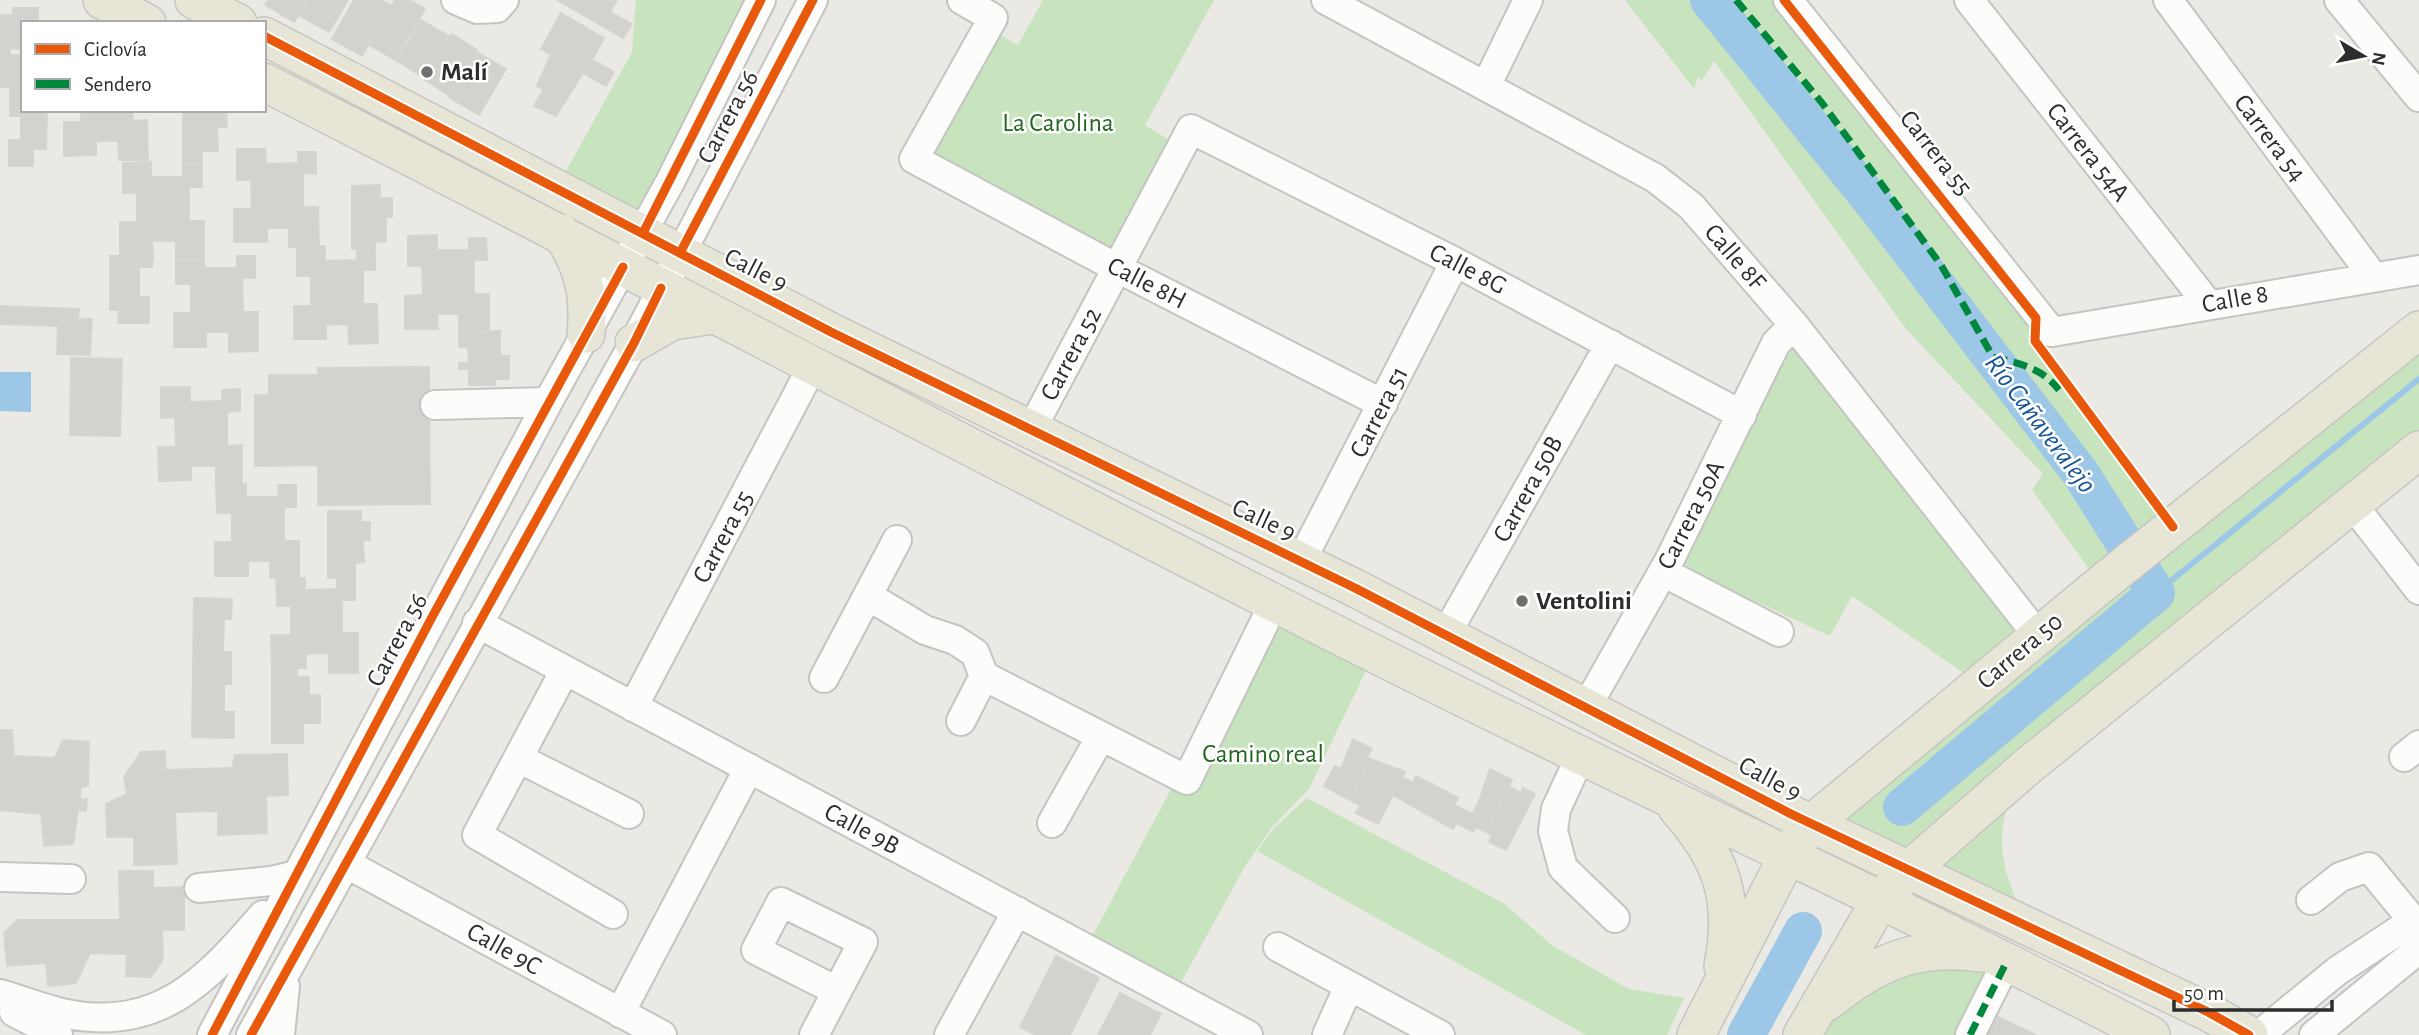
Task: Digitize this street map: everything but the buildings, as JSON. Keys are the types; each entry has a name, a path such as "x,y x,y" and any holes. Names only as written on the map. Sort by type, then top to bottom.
{"main road":[{"path":"194,0 234,21"},
{"path":"108,2 143,21"},
{"name":"Calle 9","path":"266,37 680,253 1031,430 1355,588 1820,828 2249,1035"},
{"path":"266,83 561,233 812,367 1374,654 1580,757 2007,961 2151,1035"},
{"path":"561,233 576,256 585,281 589,307 586,334"},
{"path":"634,343 672,321 714,315"},
{"name":"Carrera 50","path":"1696,1035 1716,993 1797,859 1820,828 2100,584 2419,330"},
{"path":"1809,1023 1874,896 1902,866 2419,450"},
{"path":"1133,531 1204,514"},
{"path":"1355,588 1374,654"},
{"path":"1670,799 1703,839 1722,880 1728,931 1716,993"},
{"path":"1809,1023 1867,973 1922,951 1951,949 2007,961"},
{"path":"2080,998 2142,982"}],"street":[{"path":"456,0 477,9 497,8 504,0"},
{"name":"Carrera 56","path":"212,1035 548,402 643,233 761,0"},
{"name":"Carrera 56","path":"251,1035 634,343 813,0"},
{"name":"Calle 8H","path":"962,0 993,18 914,159 1117,268 1383,404"},
{"name":"Calle 8F","path":"1326,0 1369,10 1486,86 1655,178 1692,206 1794,325 2039,637"},
{"path":"1486,86 1528,0"},
{"name":"Carrera 55","path":"1788,0 2052,332"},
{"name":"Carrera 54A","path":"1969,0 2208,304"},
{"name":"Carrera 54","path":"2168,0 2372,275"},
{"path":"2339,0 2419,97"},
{"name":"Calle 8G","path":"1191,129 1455,262 1742,415"},
{"name":"Carrera 52","path":"1031,430 1191,129"},
{"name":"Carrera 51","path":"1301,561 1455,262"},
{"name":"Calle 8","path":"2052,332 2372,275 2419,270"},
{"name":"Carrera 50A","path":"1587,706 1663,572 1776,343 1794,325"},
{"name":"Carrera 50B","path":"1446,634 1610,344"},
{"name":"Carrera 55","path":"633,706 812,367"},
{"path":"435,405 548,402"},
{"path":"2352,504 2419,590"},
{"path":"824,678 897,540"},
{"path":"1663,572 1779,632"},
{"path":"868,596 925,630 956,640 975,653 984,676 1186,780 1274,603"},
{"name":"Calle 9B","path":"477,623 1248,1035"},
{"path":"565,670 477,835 613,914"},
{"path":"961,721 984,676"},
{"path":"1052,823 1101,736"},
{"path":"1580,757 1556,809 1553,831 1563,868 1615,918"},
{"path":"518,758 629,814"},
{"path":"620,1013 749,768"},
{"name":"Calle 9C","path":"347,864 654,1033"},
{"path":"2259,1035 2337,971 2416,925 2369,867 2340,877 2311,900"},
{"path":"199,888 271,881 296,875"},
{"path":"0,994 64,1013 89,1016 121,1015 166,1002 188,991 214,971 296,875"},
{"path":"0,877 71,879"},
{"path":"957,1032 1017,911"},
{"path":"1278,947 1440,1035"},
{"path":"2314,1035 2419,949"},
{"path":"280,1035 285,988 297,950"},
{"path":"1970,1035 2007,961"},
{"path":"1327,1035 1349,986"},
{"path":"814,1035 837,991"},
{"path":"0,1004 58,1035"}],"green space":[{"path":"636,0 761,0 643,233 556,189 632,52"},
{"name":"La Carolina","path":"1043,0 1214,0 1145,125 1171,141 1109,252 931,152 997,33 1018,45"},
{"path":"1625,0 1788,0 2178,523 2419,330 2419,450 2013,789 2006,809 2002,843 2007,874 2027,926 1811,824 1980,684 1852,596 1830,636 1669,561 1794,325 2038,636 2100,584 2032,490 2043,474 1906,329 1714,61 1702,81 1698,77 1694,89"},
{"name":"Camino real","path":"1274,603 1374,654 1309,789 1272,827 1244,868 1174,995 1086,948 1170,791 1187,780"},
{"path":"1307,798 1503,903 1553,946 1629,989 1684,998 1667,1035 1586,1035 1257,851 1275,827"},
{"path":"2007,961 1970,1035 1802,1035 1854,980"}],"water":[{"path":"0,372 31,372 31,412 0,411"}],"waterway":[{"name":"Río Cañaveralejo","path":"1709,0 1875,205 2081,474 2156,593 1902,807"},
{"path":"2156,593 2419,379"},
{"name":"Río Cañaveralejo","path":"1746,1035 1803,931"}],"marked path":[{"path":"1736,0 1822,103 1941,265 1993,357 2037,371 2059,390"},
{"path":"1970,1035 2007,961"}],"cycle path":[{"path":"643,233 761,0"},
{"path":"680,253 813,0"},
{"path":"1784,0 2036,318 2035,341 2173,527"},
{"path":"266,37 831,332 1355,588 1791,814 2208,1012 2249,1035"},
{"path":"212,1035 431,619 623,267"},
{"path":"251,1035 634,343 661,288"}],"place":[{"name":"Malí","path":"427,72"},
{"name":"Ventolini","path":"1522,601"}]}
